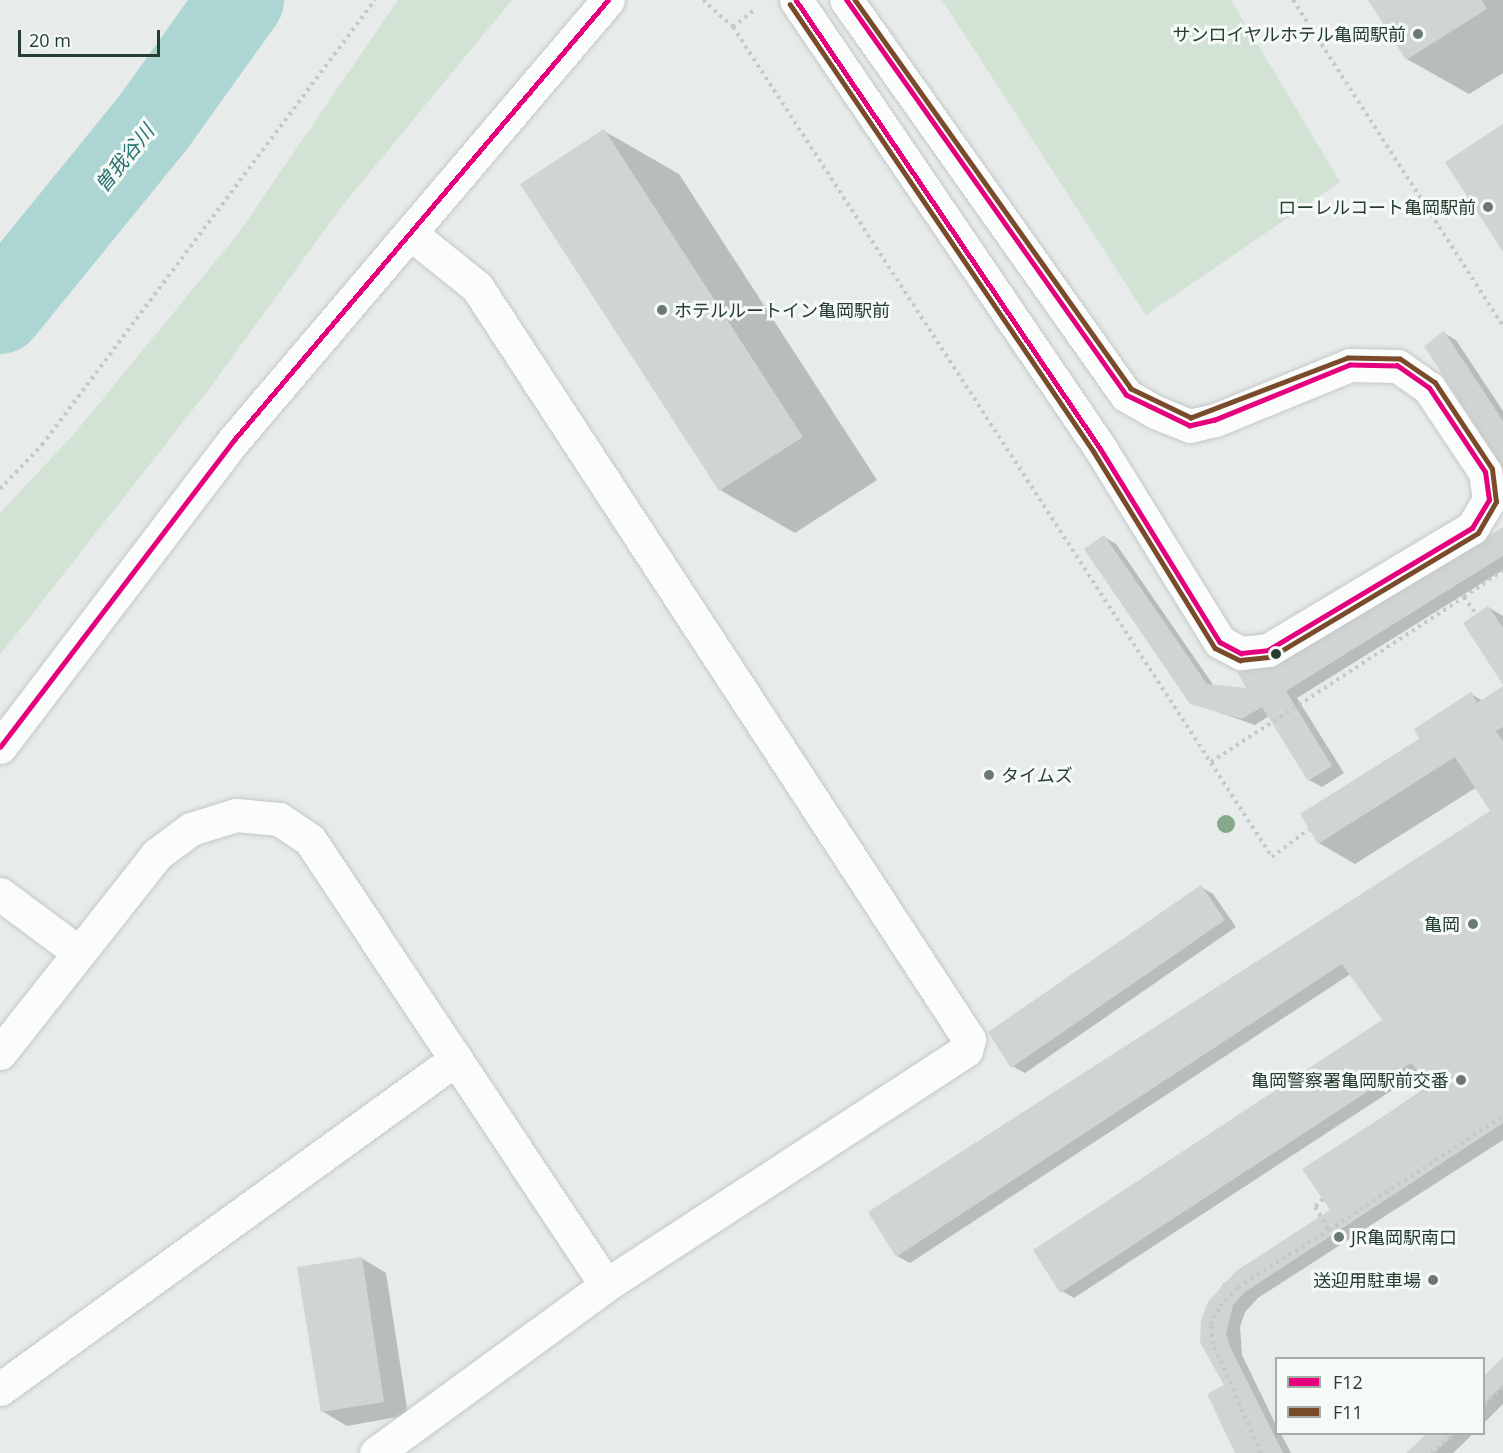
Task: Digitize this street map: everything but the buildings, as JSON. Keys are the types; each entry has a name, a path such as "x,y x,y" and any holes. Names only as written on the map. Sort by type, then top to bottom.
{"street":[{"path":"0,747 234,440 608,0"},
{"path":"796,0 1100,448 1220,642 1241,653 1268,650 1472,528 1489,500 1485,472 1429,388 1396,366 1350,365 1215,420 1190,426 1157,413 1126,395 846,0"},
{"path":"376,1453 606,1285 966,1050 969,1039 477,287 410,233"},
{"path":"0,1053 156,854 191,828 236,815 279,819 310,840 606,1285"},
{"path":"0,894 78,952"},
{"path":"0,1389 456,1059"}],"path":[{"path":"0,489 42,445 375,0"},
{"path":"702,0 733,27 1272,857 1308,829"},
{"path":"1293,0 1503,326"},
{"path":"733,27 763,3"},
{"path":"1211,762 1503,570"},
{"path":"1464,597 1476,614"},
{"path":"1261,1453 1213,1344 1211,1325 1220,1306 1238,1287 1503,1116"},
{"path":"1323,1199 1315,1207 1329,1230"},
{"path":"1485,1403 1503,1386"},
{"path":"1431,1453 1451,1435"}],"green space":[{"path":"398,0 512,0 342,206 209,389 0,655 0,513 74,434 238,234"},
{"path":"942,0 1231,0 1340,182 1146,315"}],"waterway":[{"name":"曽我谷川","path":"0,311 155,120 241,0"}],"transit line":[{"name":"F12","path":"0,747 234,440 608,0"},
{"name":"F12","path":"796,0 1100,448 1220,642 1241,653 1268,650 1472,528 1489,500 1485,472 1429,388 1397,366 1350,365 1215,420 1190,426 1126,395 846,0"},
{"name":"F11","path":"790,4 1094,452 1215,648 1240,660 1271,657 1478,533 1496,502 1492,469 1435,383 1400,359 1348,358 1191,418 1131,389 855,0"}],"place":[{"name":"サンロイヤルホテル亀岡駅前","path":"1418,34"},
{"name":"ローレルコート亀岡駅前","path":"1488,207"},
{"name":"ホテルルートイン亀岡駅前","path":"662,310"},
{"name":"タイムズ","path":"989,775"},
{"name":"亀岡","path":"1473,924"},
{"name":"亀岡警察署亀岡駅前交番","path":"1461,1080"},
{"name":"JR亀岡駅南口","path":"1339,1237"},
{"name":"送迎用駐車場","path":"1433,1280"}]}
